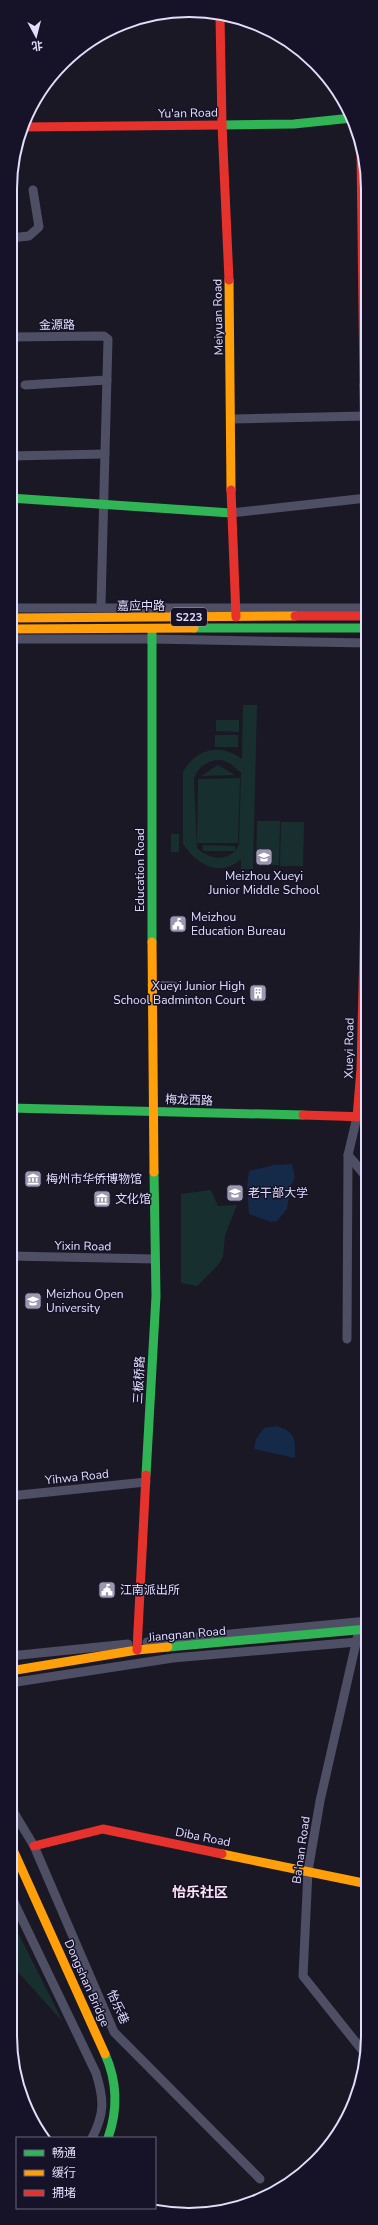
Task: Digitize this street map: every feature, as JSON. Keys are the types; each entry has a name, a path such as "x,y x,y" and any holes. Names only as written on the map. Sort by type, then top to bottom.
{"street":[{"name":"Meiyuan Road","path":"220,20 222,125 228,257 232,419 231,513 236,613"},
{"name":"Yu'an Road","path":"28,128 294,124 346,119"},
{"path":"17,237 30,236 39,226 33,190"},
{"name":"金源路","path":"17,337 104,336 108,339 107,380"},
{"path":"25,385 107,380 101,604"},
{"path":"232,419 361,416"},
{"path":"17,456 105,454"},
{"path":"17,499 231,513 361,499"},
{"path":"17,608 236,613 361,608"},
{"name":"嘉应中路","path":"17,618 236,613 361,616"},
{"name":"嘉应中路","path":"17,629 361,628"},
{"name":"Education Road","path":"152,629 152,985 154,1111"},
{"path":"17,639 151,639 361,643"},
{"path":"152,985 174,986"},
{"name":"Xueyi Road","path":"357,1117 361,1069"},
{"name":"梅龙西路","path":"17,1108 361,1117"},
{"name":"三板桥路","path":"137,1650 156,1296 154,1111"},
{"path":"347,1339 348,1156 357,1117"},
{"path":"348,1156 361,1171"},
{"name":"Yixin Road","path":"17,1256 155,1259"},
{"name":"Yihwa Road","path":"17,1495 146,1482"},
{"path":"147,1642 361,1622"},
{"name":"Jiangnan Road","path":"17,1670 137,1650 361,1630"},
{"name":"Ba'nan Road","path":"361,1633 356,1642 320,1801 308,1871 303,1976 361,2049"},
{"path":"17,1682 173,1658 361,1642"},
{"path":"17,1655 128,1644"},
{"name":"怡乐巷","path":"17,1818 34,1846 114,2032 260,2179"},
{"name":"Diba Road","path":"34,1846 103,1830 361,1882"},
{"name":"Dongshan Bridge","path":"17,1859 110,2065 115,2083 117,2101 108,2137"},
{"path":"17,1909 96,2073 103,2103 102,2117 92,2137"}],"green space":[{"path":"243,705 257,705 253,869 241,869 241,859 233,865 225,868 209,866 195,858 183,844 183,772 188,764 195,758 210,750 226,751 242,759","holes":["218,760 231,764 241,773 239,845 231,854 221,858 206,854 197,848 194,779 201,767 209,762"]},
{"path":"216,720 239,720 239,732 216,731"},
{"path":"215,735 238,735 238,747 215,747"},
{"path":"218,765 235,775 201,776"},
{"path":"240,778 238,843 197,843 198,779"},
{"path":"257,821 280,821 279,865 256,865"},
{"path":"281,822 304,822 303,866 280,866"},
{"path":"171,834 179,834 179,852 171,852"},
{"path":"203,845 235,846 235,851 203,851"},
{"path":"211,1190 218,1206 237,1205 225,1235 223,1257 218,1265 197,1286 181,1283 181,1194"},
{"path":"17,1931 63,2022 17,1971"}],"water":[{"path":"292,1164 295,1177 290,1188 287,1209 277,1221 271,1222 249,1214 247,1186 249,1171 274,1165"},
{"path":"276,1426 291,1433 295,1445 295,1458 254,1449 256,1439 264,1428"}],"traffic: fast":[{"path":"222,125 294,124 346,119"},
{"path":"17,498 231,513"},
{"path":"194,628 361,628"},
{"path":"152,629 152,942"},
{"path":"17,1108 303,1115"},
{"path":"146,1475 156,1296 154,1172"},
{"path":"168,1647 361,1630"},
{"path":"105,2054 112,2075 115,2096 115,2106 108,2137"}],"traffic: slow":[{"path":"229,280 231,490"},
{"path":"17,618 295,616"},
{"path":"17,629 194,628"},
{"path":"152,942 154,1172"},
{"path":"17,1670 137,1650 168,1647"},
{"path":"222,1854 361,1883"},
{"path":"17,1859 105,2054"}],"traffic: jam":[{"path":"220,20 222,125 229,280"},
{"path":"29,127 222,125"},
{"path":"231,490 236,617"},
{"path":"295,616 361,616"},
{"path":"357,1117 361,1069"},
{"path":"303,1115 361,1117"},
{"path":"137,1650 146,1475"},
{"path":"34,1846 103,1829 222,1854"}],"place":[{"name":"Meizhou Xueyi Junior Middle School","path":"264,857"},
{"name":"Meizhou Education Bureau","path":"178,924"},
{"name":"Xueyi Junior High School Badminton Court","path":"258,993"},
{"name":"梅州市华侨博物馆","path":"33,1179"},
{"name":"老干部大学","path":"235,1193"},
{"name":"文化馆","path":"102,1199"},
{"name":"Meizhou Open University","path":"33,1301"},
{"name":"江南派出所","path":"107,1590"}],"district":[{"name":"怡乐社区","path":"200,1892"}]}
